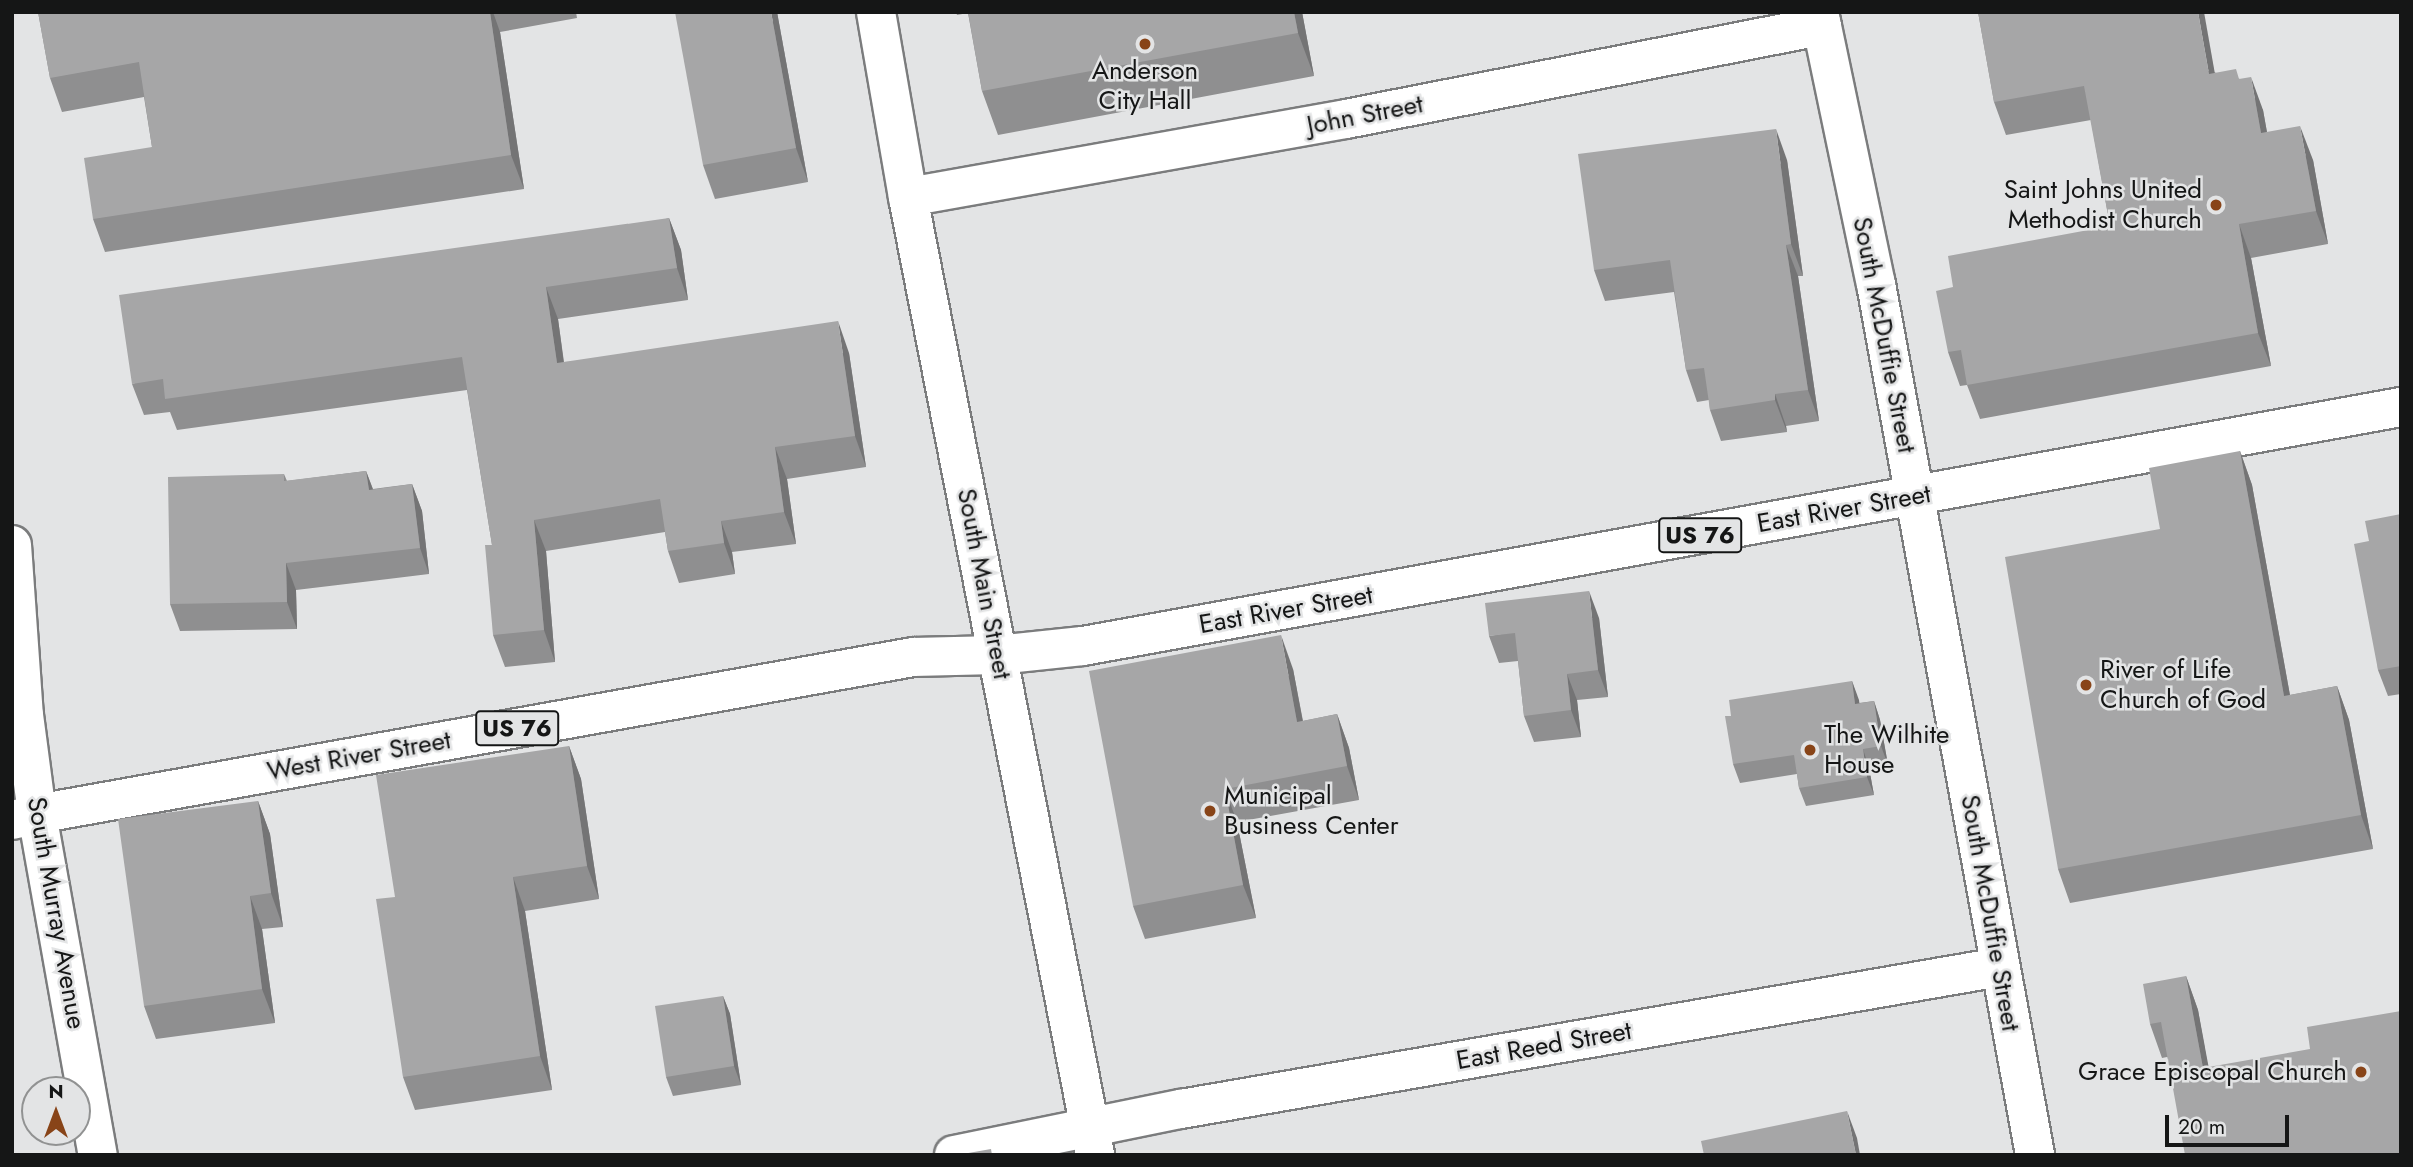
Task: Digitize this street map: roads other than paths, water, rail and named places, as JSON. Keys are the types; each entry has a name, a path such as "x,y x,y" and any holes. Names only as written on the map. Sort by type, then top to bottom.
{"main road":[{"name":"South Main Street","path":"876,12 908,197 1092,1142"},
{"name":"John Street","path":"908,197 1346,119 1820,19"},
{"name":"South McDuffie Street","path":"1820,19 1876,284 2035,1155"},
{"name":"East River Street","path":"998,654 1096,644 2401,407"},
{"name":"South Murray Avenue","path":"12,545 24,715 25,817 99,1155"},
{"name":"West River Street","path":"25,817 914,657 998,654"},
{"name":"East Reed Street","path":"954,1155 1092,1142 1207,1104 2000,967"}],"place":[{"name":"Anderson City Hall","path":"1145,44"},
{"name":"Saint Johns United Methodist Church","path":"2216,205"},
{"name":"River of Life Church of God","path":"2086,685"},
{"name":"The Wilhite House","path":"1810,750"},
{"name":"Municipal Business Center","path":"1210,811"},
{"name":"Grace Episcopal Church","path":"2361,1072"}]}
